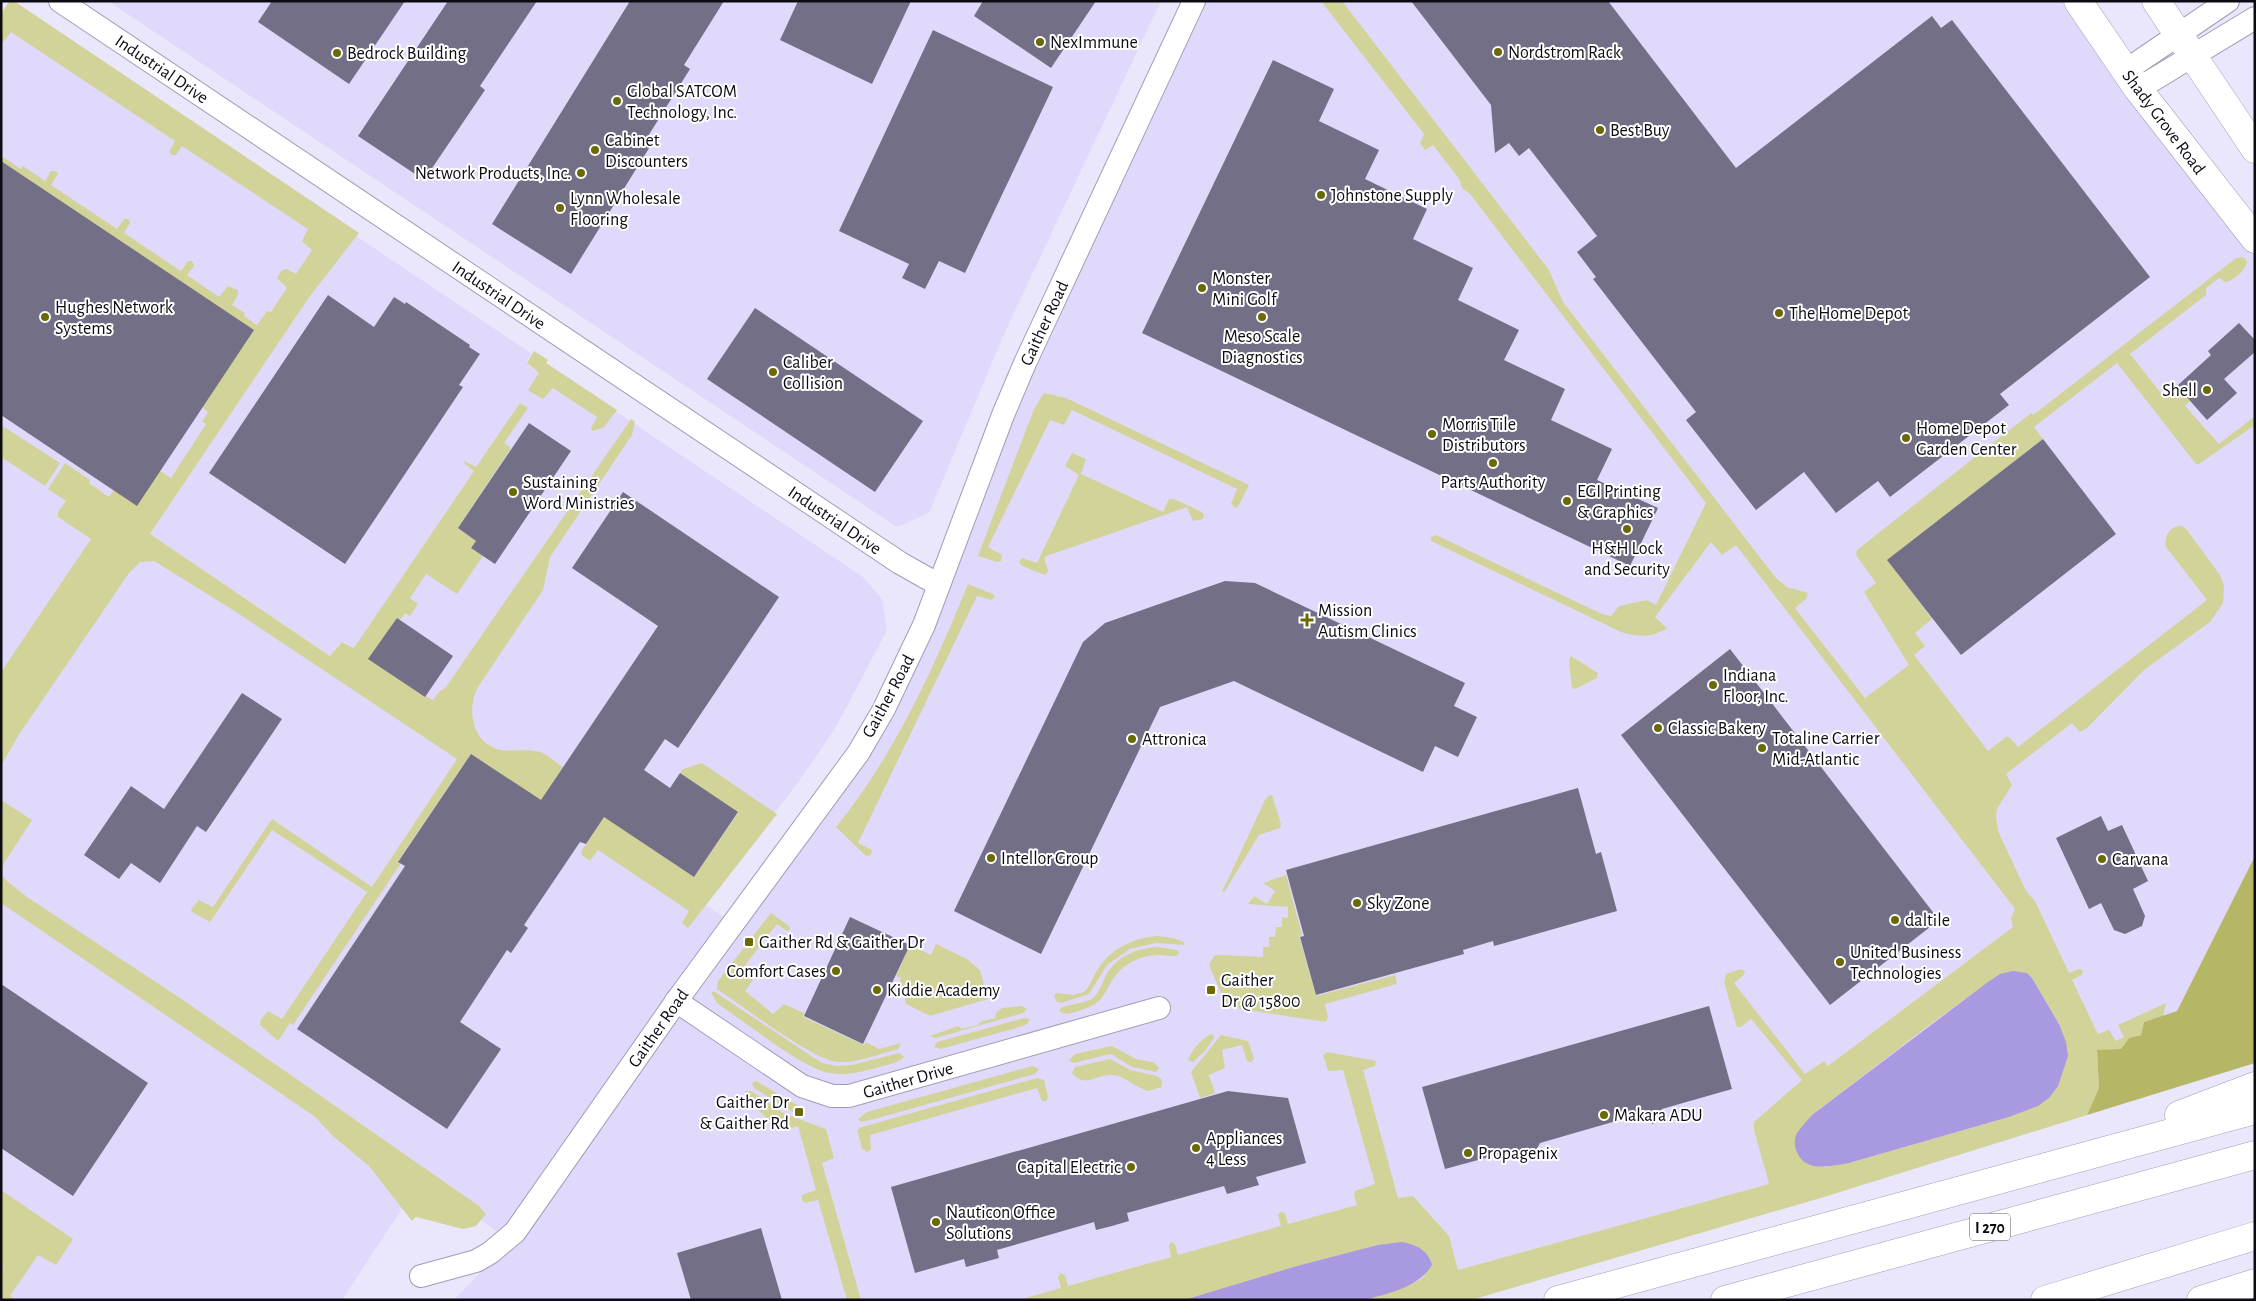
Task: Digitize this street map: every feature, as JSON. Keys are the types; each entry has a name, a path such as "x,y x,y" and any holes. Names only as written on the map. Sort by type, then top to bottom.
{"main road":[{"name":"Shady Grove Road","path":"2078,1 2132,80 2255,239"},
{"path":"2156,1 2255,149"},
{"path":"2026,1173 2255,1086"},
{"name":"I 270","path":"1558,1300 2255,1110"},
{"name":"I 270","path":"1725,1300 2255,1155"},
{"path":"2045,1300 2255,1236"},
{"path":"2200,1300 2255,1283"}],"street":[{"name":"Industrial Drive","path":"60,1 900,563 939,585"},
{"name":"Gaither Road","path":"421,1276 476,1261 490,1253 515,1232 676,1002 859,752 907,664 939,585 999,424 1025,363 1194,1"},
{"path":"2132,80 2178,35 2228,1"},
{"path":"2132,80 2194,57 2255,18"},
{"name":"Gaither Drive","path":"676,1002 802,1086 832,1096 849,1096 1159,1008"}],"shaded area":[{"path":"108,1 1161,1 1004,334 929,513 897,527"},
{"path":"1198,1 2075,1 2255,241 2255,856 2177,1011 2144,1022 2121,1043 2098,1048 2035,925 1790,1201 1453,1300 454,1300 510,1241 422,1178 342,1300 1,1300 13,1261 1,1253 1,10 339,235 137,535 339,670 354,648 344,642 339,644 331,656 150,534 310,296 356,236 532,354 527,361 529,366 539,373 545,364 863,577 882,599 887,630 836,727 800,780 704,904 737,926 862,755 1000,434"},
{"path":"2255,856 2255,1063 2087,1115 2099,1088 2097,1050 2121,1049 2129,1038 2141,1035 2144,1022 2177,1011"},
{"path":"2013,971 2027,973 2032,978 2059,1024 2066,1042 2068,1056 2058,1086 2049,1098 2038,1106 2009,1117 1849,1163 1812,1166 1801,1159 1795,1147 1795,1138 1812,1115 1988,982 2000,974"},
{"path":"1402,1242 1425,1252 1432,1265 1426,1273 1410,1285 1382,1295 1363,1300 1184,1300 1297,1266 1378,1245"}],"green space":[{"path":"10,1 14,1 359,233 310,296 150,534 330,656 342,642 354,648 474,471 464,461 476,467 520,403 528,408 504,443 511,448 458,528 476,541 471,548 483,556 457,594 426,574 410,598 418,604 410,616 405,613 400,620 397,618 369,659 425,697 433,700 446,687 631,419 635,422 632,435 550,557 543,590 478,687 472,705 472,715 474,724 483,741 501,750 535,751 546,755 563,767 553,782 694,877 738,813 680,773 683,769 702,763 777,814 688,928 682,923 689,911 598,850 590,861 581,852 592,835 471,754 398,861 401,863 293,1025 290,1023 278,1041 260,1025 261,1019 268,1011 282,1019 367,892 272,830 210,922 192,912 191,909 199,900 213,907 272,819 372,887 457,759 233,610 154,561 140,562 129,573 18,736 1,766 1,672 91,539 58,517 58,512 66,501 48,489 65,463 90,480 89,483 109,497 114,490 160,471 171,478 206,424 202,422 208,412 1,161 1,156 21,169 23,166 45,181 51,171 56,171 58,174 51,185 117,229 124,219 129,219 130,223 124,233 181,271 188,261 192,261 194,266 187,275 219,297 228,286 238,290 238,295 232,305 245,313 244,316 257,325 267,311 271,312 287,288 277,278 282,270 287,269 296,274 312,250 302,241 308,229 182,146 176,155 172,155 169,152 175,141 11,32 1,45 1,13"},
{"path":"1321,1 1342,1 1549,270 1563,302 1776,578 1787,587 1808,593 1806,599 1795,608 1865,698 1909,665 1864,592 1876,583 1856,555 1857,550 2031,413 2033,415 2236,258 2243,257 2247,261 2242,271 2236,277 2225,282 2219,278 2206,288 2206,295 2130,354 2164,397 2177,386 2190,401 2185,406 2219,444 2255,416 2255,425 2199,464 2196,464 2117,363 2034,427 2043,439 1888,560 1932,619 1915,633 1925,646 1914,655 1988,751 2006,737 2009,737 2018,747 2207,600 2166,547 2167,535 2171,529 2182,526 2187,530 2220,575 2224,586 2223,603 2210,622 2144,670 2087,728 2080,732 2072,723 2006,774 2012,785 1997,809 1996,816 1998,831 2026,891 2035,901 2069,973 2079,969 2083,970 2082,975 2072,980 2098,1034 2109,1030 2116,1041 2124,1037 2118,1025 2166,1003 2163,1016 2144,1022 2141,1035 2129,1038 2121,1049 2097,1051 2099,1088 2087,1115 1824,1197 1471,1300 1363,1300 1414,1283 1425,1276 1378,1245 1184,1300 1019,1300 1061,1288 1058,1277 1061,1273 1065,1275 1068,1286 1171,1257 1169,1245 1171,1242 1175,1244 1178,1255 1281,1226 1278,1215 1280,1212 1285,1213 1288,1224 1357,1205 1354,1195 1355,1191 1375,1184 1343,1070 1328,1071 1323,1055 1327,1052 1376,1061 1375,1066 1363,1070 1398,1198 1413,1196 1449,1236 1458,1270 1769,1184 1754,1130 1754,1122 1802,1080 1751,1019 1741,1027 1737,1027 1724,982 1726,974 1740,969 1745,971 1743,976 1734,983 1805,1074 1824,1061 1828,1066 2013,927 2011,918 2015,909 1736,545 1722,555 1711,542 1655,617 1667,628 1656,634 1639,636 1621,632 1431,541 1431,537 1436,535 1602,614 1611,616 1619,606 1647,600 1656,605 1706,503 1470,194 1462,188 1459,179 1433,145 1425,150 1420,143 1424,134","holes":["2000,974 2032,978 2059,1024 2049,1098 2038,1105 2009,1117 1849,1163 1825,1167 1798,1132 1812,1115 1928,1026"]},
{"path":"534,351 548,360 546,363 617,410 603,428 592,431 591,428 597,417 553,388 543,399 528,390 539,373 527,363"},
{"path":"1044,393 1066,398 1249,485 1239,505 1236,508 1231,504 1237,489 1072,410 1064,425 1050,420 988,547 1002,555 1001,561 997,562 978,556 1034,409"},
{"path":"1,425 60,463 45,486 1,457"},
{"path":"1072,453 1086,459 1081,474 1163,512 1169,499 1174,499 1202,512 1204,515 1203,519 1193,521 1187,507 1044,557 1048,571 1045,575 1022,566 1019,562 1022,558 1037,563 1079,475 1065,466"},
{"path":"968,584 993,594 995,597 991,600 977,596 858,843 872,850 871,855 866,856 836,827 877,770 911,710 941,648"},
{"path":"1571,656 1598,673 1597,678 1575,689 1572,688 1569,661"},
{"path":"1272,795 1281,824 1280,828 1259,835 1225,891 1222,892 1265,800 1268,796"},
{"path":"1,800 32,820 4,863 2,875 6,880 27,897 183,1000 479,1206 486,1214 476,1226 463,1229 416,1217 412,1221 369,1166 334,1137 314,1116 1,903"},
{"path":"1286,875 1302,935 1299,936 1316,996 1395,975 1397,984 1325,1004 1328,1017 1326,1022 1227,1007 1209,965 1214,956 1218,955 1263,957 1263,947 1269,947 1269,937 1275,937 1276,927 1282,927 1282,917 1288,918 1288,907 1248,904 1254,896 1267,904 1275,891 1263,883"},
{"path":"771,913 789,926 790,930 787,931 777,924 742,969 753,980 745,991 773,1014 784,1004 804,1013 803,1017 864,1045 866,1042 879,1049 901,1043 898,1049 846,1062 826,1059 795,1043 717,989 718,981"},
{"path":"1158,936 1173,938 1184,942 1185,945 1156,943 1130,949 1107,965 1089,994 1061,1003 1056,1001 1054,995 1057,993 1073,995 1084,992 1103,962 1116,950 1141,939"},
{"path":"936,944 967,959 980,970 988,999 930,1016 906,1004 903,989 898,986 901,978 896,976 910,945 931,955"},
{"path":"1158,947 1177,950 1179,954 1172,956 1150,956 1136,960 1128,964 1117,974 1096,1003 1066,1014 1059,1011 1062,1007 1093,998 1099,991 1109,970 1120,959 1142,949"},
{"path":"711,992 715,992 822,1063 837,1066 852,1065 899,1053 904,1057 891,1064 853,1073 836,1074 819,1070 793,1056 728,1011 717,1003"},
{"path":"1022,1006 1027,1009 1023,1013 936,1038 930,1036 958,1026 962,1029 978,1025 980,1022 995,1018 996,1013 1002,1008"},
{"path":"1024,1018 1030,1019 1023,1026 941,1049 934,1047 937,1042"},
{"path":"1213,1034 1214,1038 1205,1051 1193,1062 1188,1060 1198,1044"},
{"path":"1221,1035 1248,1041 1254,1059 1251,1062 1247,1061 1242,1045 1222,1050 1225,1068 1209,1075 1215,1093 1200,1098 1191,1072"},
{"path":"1112,1046 1136,1059 1153,1062 1159,1068 1156,1072 1132,1067 1111,1054 1074,1063 1069,1061 1075,1054"},
{"path":"1110,1059 1130,1070 1157,1076 1162,1080 1162,1087 1148,1091 1126,1079 1112,1075 1091,1080 1081,1080 1072,1073 1075,1067"},
{"path":"1032,1066 1039,1069 1035,1074 871,1120 861,1122 858,1119 867,1112"},
{"path":"1037,1078 1044,1080 1048,1096 1047,1101 1042,1101 1037,1088 870,1135 871,1149 868,1152 862,1149 857,1130 862,1127"},
{"path":"756,1081 799,1106 796,1114 754,1088 752,1083"},
{"path":"745,1091 751,1091 785,1114 826,1129 834,1158 822,1163 861,1300 847,1300 818,1200 805,1203 802,1200 802,1195 816,1190 798,1126 786,1130 780,1129 746,1100"},
{"path":"1,1190 73,1239 56,1265 38,1255 10,1296 15,1300 1,1300 1,1272 3,1267 1,1265"}],"building":[{"name":"Bedrock Building","path":"272,1 405,1 349,84 258,22"},
{"path":"448,1 537,1 480,86 485,90 424,180 358,136"},
{"path":"630,1 724,1 684,65 690,69 645,141 651,145 571,274 492,224"},
{"path":"798,1 911,1 872,84 780,40"},
{"name":"NexImmune","path":"983,1 1096,1 1051,68 974,16"},
{"path":"1411,1 1608,1 1736,168 1932,16 1941,28 1952,20 2150,277 2000,394 2009,405 1890,497 1878,481 1836,513 1804,472 1756,510 1686,420 1696,412 1593,279 1596,277 1577,252 1597,236 1529,148 1519,156 1509,143 1495,153 1491,105"},
{"path":"933,30 1053,87 965,273 939,261 925,289 902,278 909,264 839,231"},
{"path":"1273,60 1334,89 1319,121 1379,150 1365,179 1427,209 1413,239 1473,268 1458,300 1519,330 1504,360 1565,389 1551,420 1612,449 1597,480 1658,508 1630,566 1142,333"},
{"path":"1,161 254,330 137,506 1,415"},
{"path":"328,295 374,327 394,297 405,304 406,302 470,345 469,347 480,354 459,385 463,387 345,564 209,473"},
{"path":"755,308 923,421 875,492 707,379"},
{"path":"2239,323 2255,340 2255,352 2224,379 2237,393 2207,420 2177,386 2211,355 2208,351"},
{"path":"529,423 571,451 495,564 471,548 476,541 458,528"},
{"path":"2043,439 2116,534 1961,655 1887,560"},
{"path":"623,492 779,597 678,748 665,739 644,770 670,788 680,773 738,812 694,877 604,817 586,844 580,842 524,925 528,928 511,953 507,950 460,1022 501,1049 447,1129 297,1029 405,866 398,862 471,754 541,800 658,626 572,568"},
{"path":"1225,581 1255,583 1465,683 1454,706 1477,717 1458,757 1435,746 1423,772 1234,681 1160,707 1041,954 954,911 1083,642 1105,623"},
{"path":"397,618 453,656 425,697 368,659"},
{"path":"1730,649 1939,920 1830,1005 1621,735"},
{"path":"242,693 282,719 206,832 197,826 160,883 131,863 119,879 84,855 131,786 164,809"},
{"path":"1578,788 1596,854 1601,852 1617,911 1494,946 1493,941 1463,950 1464,954 1316,995 1300,937 1304,936 1286,870"},
{"name":"Carvana","path":"2101,816 2108,831 2122,825 2148,881 2133,889 2145,916 2142,926 2125,934 2114,930 2101,903 2089,909 2056,838"},
{"path":"850,917 910,945 863,1044 804,1016"},
{"path":"1,984 148,1083 73,1196 1,1148"},
{"path":"1709,1006 1732,1089 1662,1109 1653,1124 1637,1115 1540,1143 1532,1158 1515,1150 1445,1169 1422,1087"},
{"path":"1228,1091 1288,1098 1306,1163 1256,1177 1259,1185 1227,1194 1224,1186 1127,1213 1129,1221 1112,1226 1096,1230 1094,1222 997,1250 999,1258 966,1267 964,1259 915,1273 891,1187"},
{"path":"761,1228 782,1300 691,1300 677,1253"}],"place":[{"name":"NexImmune","path":"1040,42"},
{"name":"Nordstrom Rack","path":"1498,52"},
{"name":"Bedrock Building","path":"337,53"},
{"name":"Global SATCOM Technology, Inc.","path":"617,101"},
{"name":"Best Buy","path":"1600,130"},
{"name":"Cabinet Discounters","path":"595,150"},
{"name":"Network Products, Inc.","path":"581,173"},
{"name":"Johnstone Supply","path":"1321,195"},
{"name":"Lynn Wholesale Flooring","path":"560,208"},
{"name":"Monster Mini Golf","path":"1202,288"},
{"name":"The Home Depot","path":"1779,313"},
{"name":"Hughes Network Systems","path":"45,317"},
{"name":"Meso Scale Diagnostics","path":"1262,317"},
{"name":"Caliber Collision","path":"773,372"},
{"name":"Shell","path":"2207,390"},
{"name":"Morris Tile Distributors","path":"1432,434"},
{"name":"Home Depot Garden Center","path":"1906,438"},
{"name":"Parts Authority","path":"1493,463"},
{"name":"Sustaining Word Ministries","path":"513,492"},
{"name":"EGI Printing & Graphics","path":"1567,501"},
{"name":"H&H Lock and Security","path":"1627,529"},
{"name":"Mission Autism Clinics","path":"1307,620"},
{"name":"Indiana Floor, Inc.","path":"1713,685"},
{"name":"Classic Bakery","path":"1658,728"},
{"name":"Attronica","path":"1132,739"},
{"name":"Totaline Carrier Mid-Atlantic","path":"1762,748"},
{"name":"Intellor Group","path":"991,858"},
{"name":"Carvana","path":"2102,859"},
{"name":"Sky Zone","path":"1357,903"},
{"name":"daltile","path":"1895,920"},
{"name":"Gaither Rd & Gaither Dr","path":"749,942"},
{"name":"United Business Technologies","path":"1840,962"},
{"name":"Comfort Cases","path":"836,971"},
{"name":"Kiddie Academy","path":"877,990"},
{"name":"Gaither Dr @ 15800","path":"1211,990"},
{"name":"Gaither Dr & Gaither Rd","path":"799,1112"},
{"name":"Makara ADU","path":"1604,1115"},
{"name":"Appliances 4 Less","path":"1196,1148"},
{"name":"Propagenix","path":"1468,1153"},
{"name":"Capital Electric","path":"1131,1167"},
{"name":"Nauticon Office Solutions","path":"936,1222"}]}
